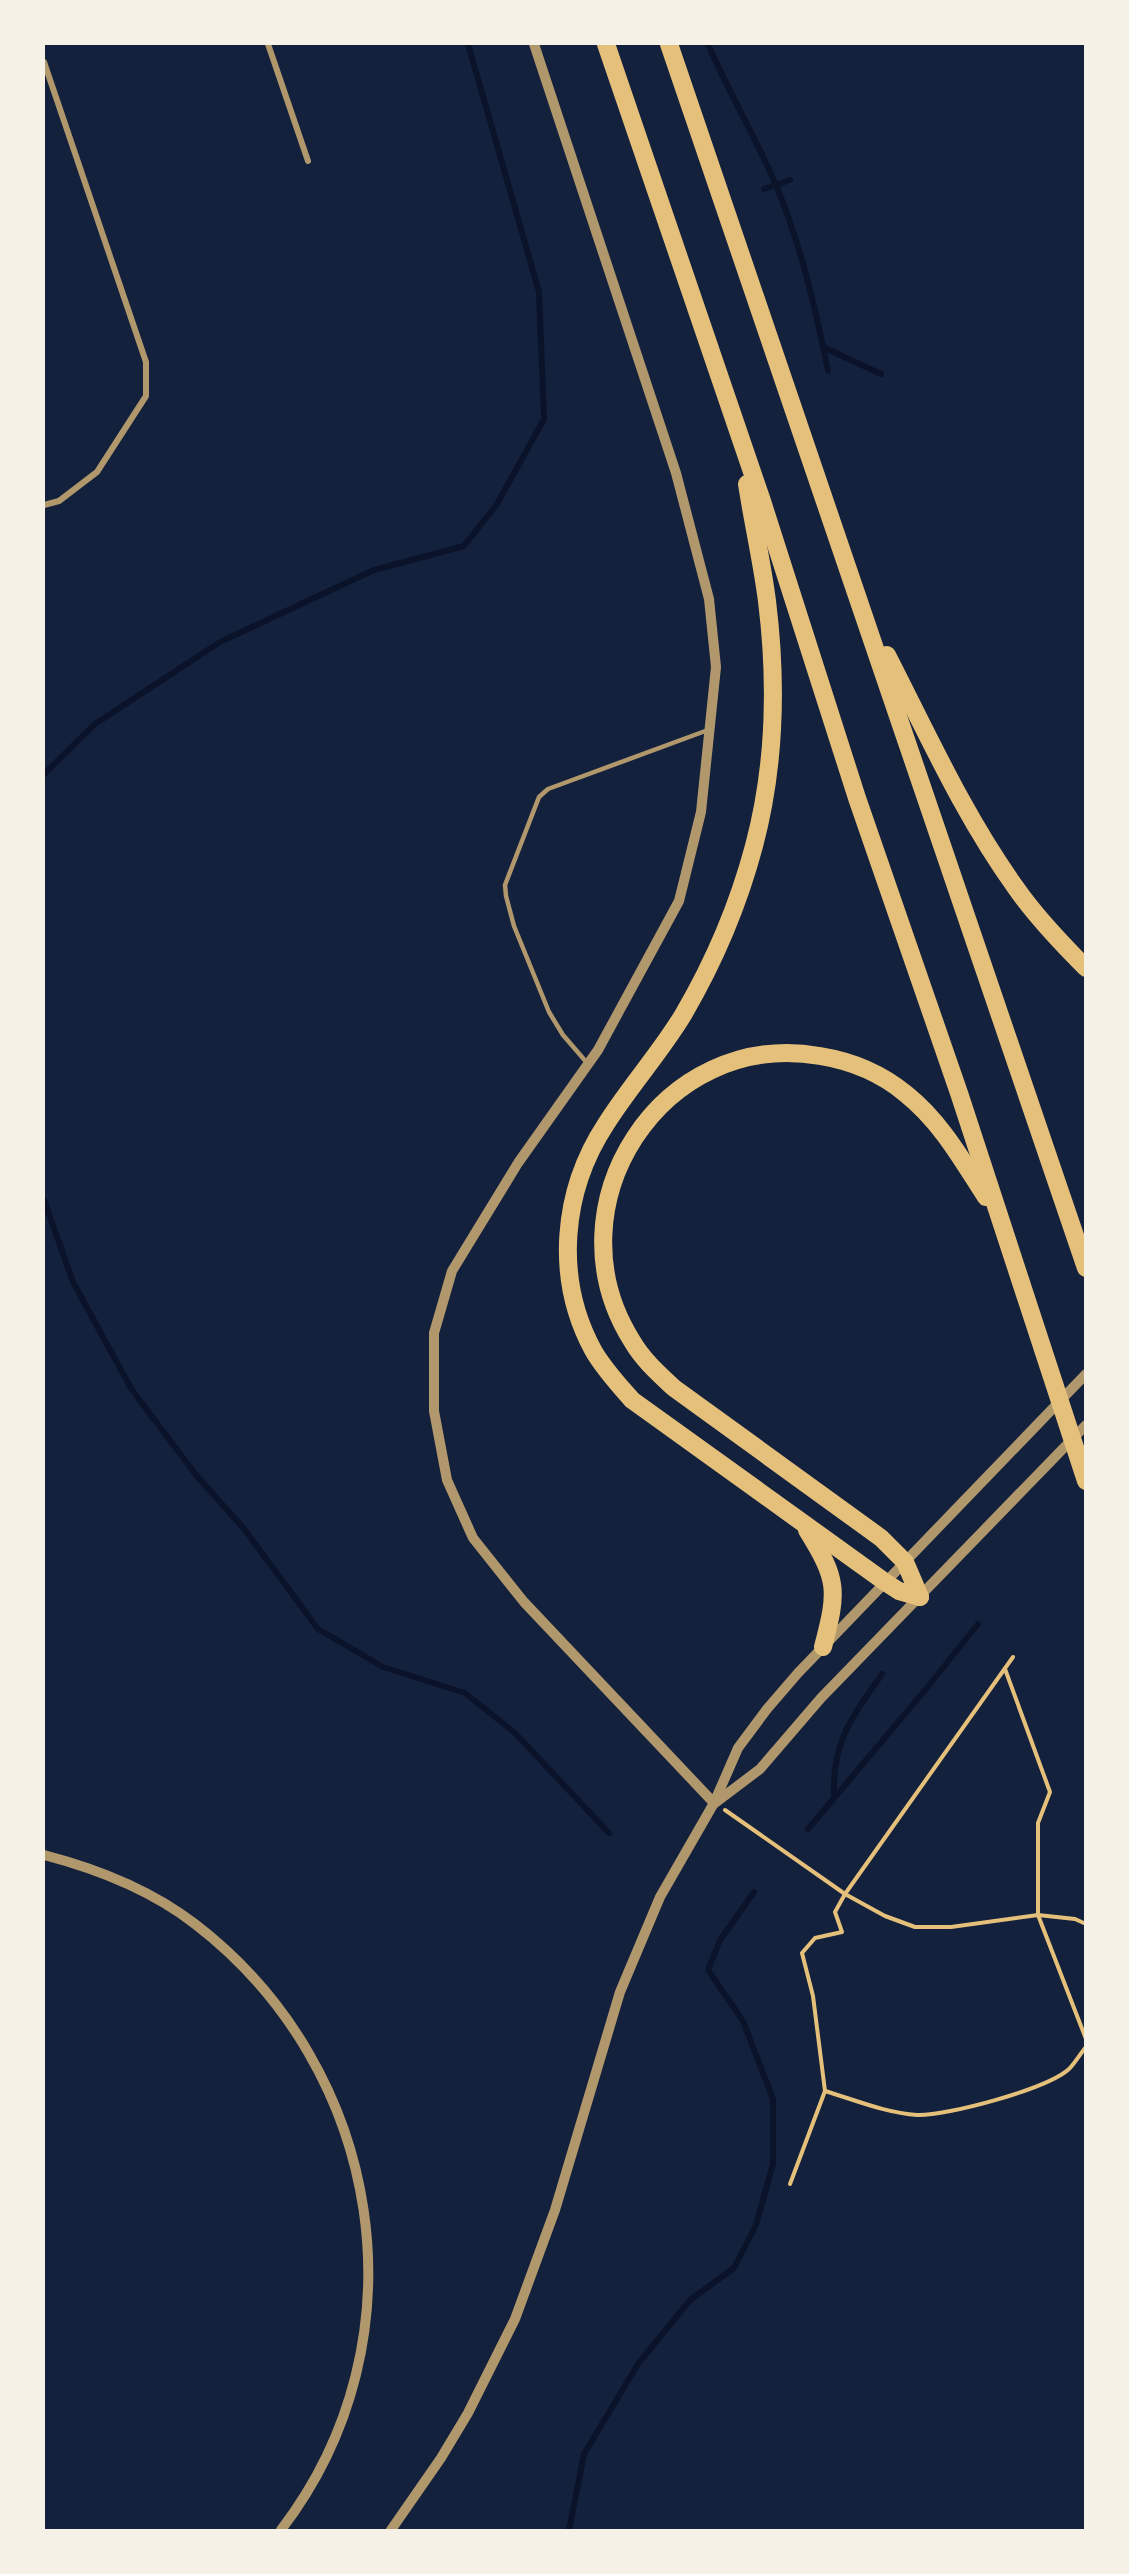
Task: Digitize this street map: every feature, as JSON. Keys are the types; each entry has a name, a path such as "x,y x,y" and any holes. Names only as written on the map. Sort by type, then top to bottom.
{"highway":[{"path":"606,44 739,435 857,798 1086,1481"},
{"path":"669,44 1086,1268"},
{"path":"739,435 767,600 770,637 772,722 763,805 743,884 710,965 682,1015 652,1061 604,1125 586,1160 573,1194 568,1224 571,1285 578,1317 593,1350 611,1377 632,1400 885,1582 899,1591 920,1597"},
{"path":"857,597 967,810 991,850 1016,889 1047,927 1086,968"},
{"path":"920,1597 905,1562 881,1538 674,1388 649,1364 627,1332 606,1281 602,1251 604,1220 610,1188 622,1158 636,1135 653,1113 674,1094 701,1077 752,1056 780,1053 809,1054 859,1065 905,1092 946,1135 1000,1219"},
{"path":"803,1523 827,1562 833,1585 833,1608 823,1647"}],"street":[{"path":"268,44 308,161"},
{"path":"534,44 676,473 706,588 716,667 701,812 679,901 603,1041 518,1163 452,1271 434,1334 434,1411 447,1480 473,1538 524,1602 714,1803"},
{"path":"44,62 146,362 146,396 97,472 59,501 44,505"},
{"path":"391,2530 441,2458 468,2414 515,2319 555,2210 620,1992 660,1897 714,1803 738,1748 766,1709 823,1647 1086,1374"},
{"path":"714,1803 760,1769 821,1698 1086,1425"},
{"path":"44,1855 101,1872 138,1889 194,1923 220,1945 279,2007 296,2030 324,2078 338,2110 351,2151 367,2235 369,2279 366,2322 353,2389 340,2426 309,2490 281,2530"}],"lane":[{"path":"588,1064 563,1035 549,1012 514,926 505,885 540,798 548,789 711,729"}],"path":[{"path":"790,2184 825,2091 813,1996 802,1953 815,1938 842,1932 835,1912 846,1894 1013,1657"},
{"path":"1005,1669 1050,1792 1038,1823 1038,1915 1086,2039"},
{"path":"714,1803 846,1894 885,1916 915,1927 951,1927 1038,1915 1075,1919 1086,1924"},
{"path":"825,2091 893,2112 920,2115 954,2110 1041,2086 1068,2070 1086,2047"}],"waterway":[{"path":"44,774 95,724 220,642 374,570 464,546 497,504 544,419 539,292 468,44"},
{"path":"708,44 767,165 784,206 806,276 828,371"},
{"path":"764,189 790,180"},
{"path":"823,347 881,374"},
{"path":"44,1200 73,1282 132,1390 196,1475 245,1530 318,1629 383,1667 465,1693 515,1733 609,1833"},
{"path":"808,1829 978,1624"},
{"path":"834,1795 837,1759 846,1730 882,1674"},
{"path":"569,2530 584,2454 638,2364 690,2300 734,2268 756,2225 773,2164 773,2099 743,2021 708,1970 720,1940 754,1892"}]}
